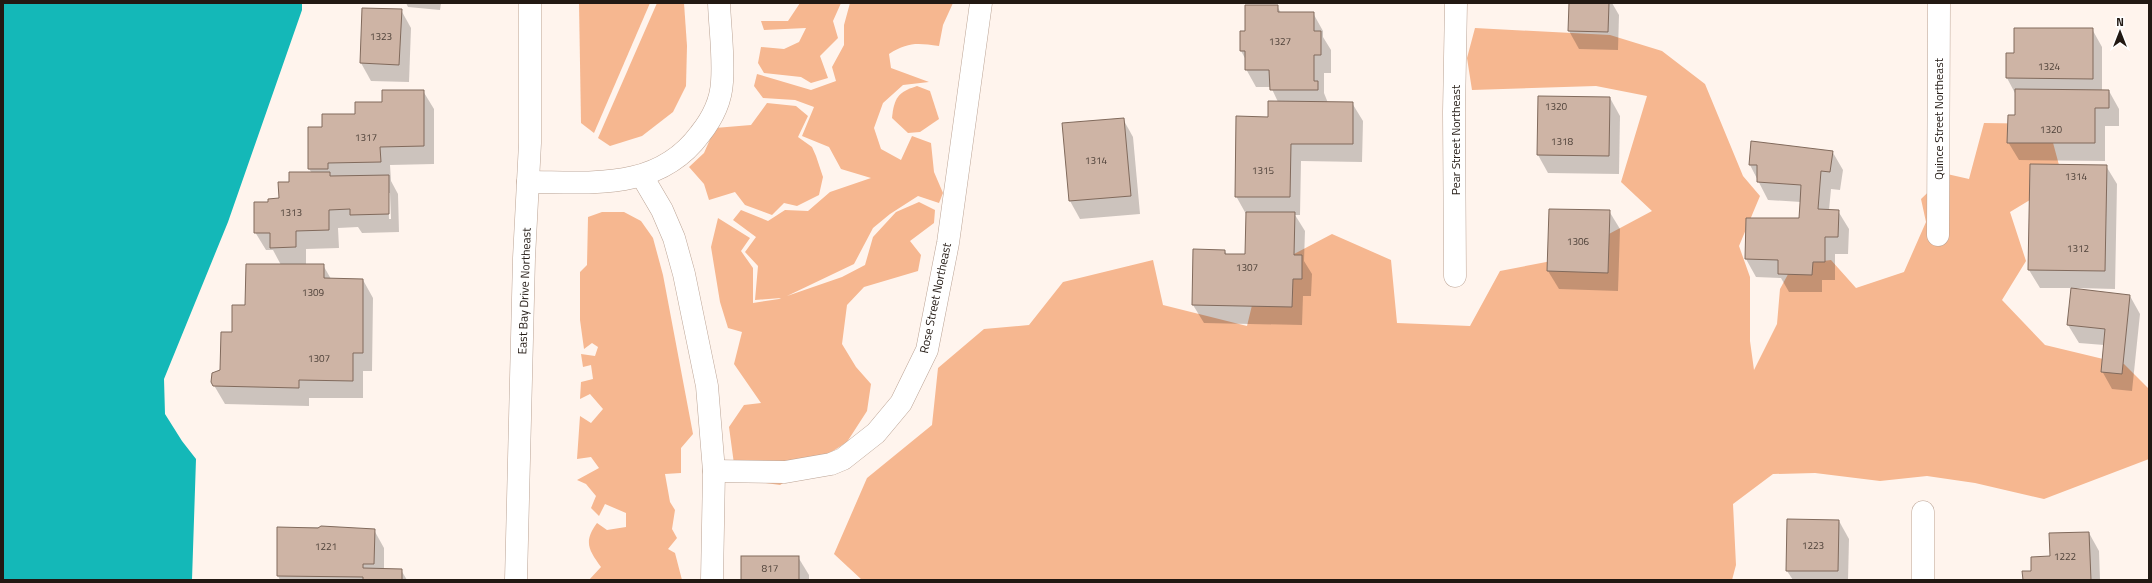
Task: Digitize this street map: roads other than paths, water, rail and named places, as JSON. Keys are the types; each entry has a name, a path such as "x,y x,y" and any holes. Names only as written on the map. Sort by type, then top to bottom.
{"street":[{"name":"East Bay Drive Northeast","path":"516,580 524,258 530,143 530,3"},
{"path":"528,182 591,182 642,176 658,170 685,153 707,125 717,105 722,83 719,3"},
{"name":"Rose Street Northeast","path":"714,471 785,472 831,464 843,459 876,433 901,404 927,350 948,243 981,3"},
{"name":"Pear Street Northeast","path":"1455,276 1454,112 1456,3"},
{"name":"Quince Street Northeast","path":"1938,235 1939,3"},
{"path":"642,176 662,210 674,238 684,274 707,386 714,471 712,580"},
{"path":"1923,512 1923,580"}],"water":[{"path":"3,3 302,3 302,10 228,222 164,379 165,414 182,441 196,459 192,580 3,580"}]}
